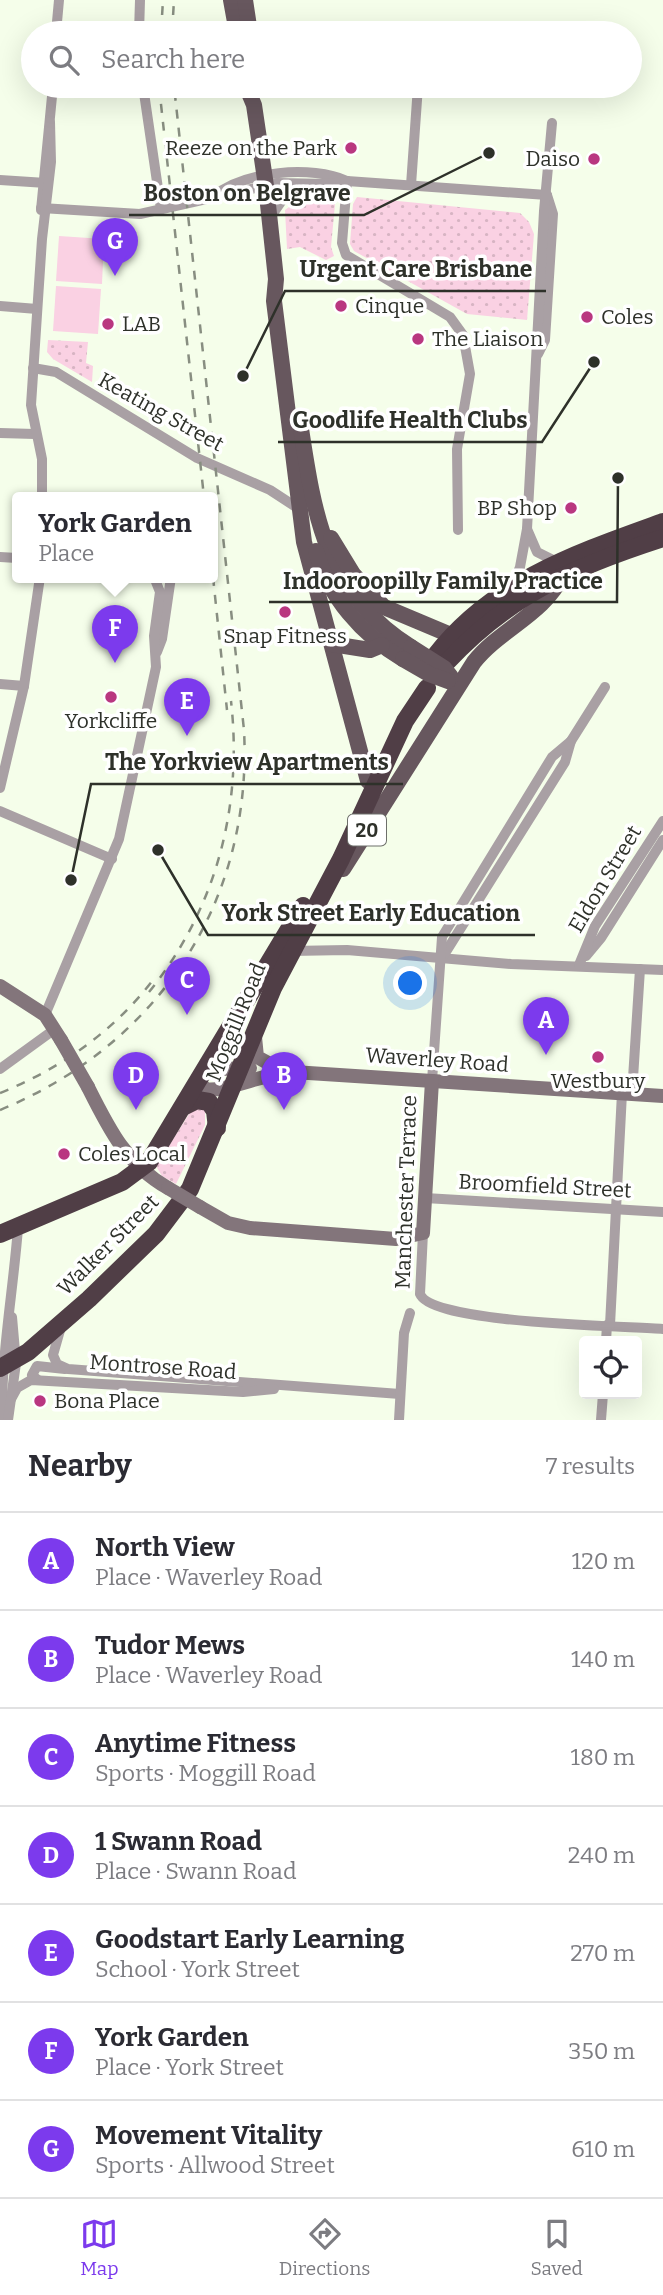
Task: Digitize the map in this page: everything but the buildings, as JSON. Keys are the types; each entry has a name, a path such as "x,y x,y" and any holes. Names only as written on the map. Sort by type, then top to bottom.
{"highway":[{"name":"Moggill Road","path":"450,675 496,616 560,568 663,522"},
{"name":"Moggill Road","path":"450,675 453,636 513,585 560,568 663,538"},
{"name":"Moggill Road","path":"0,1234 122,1182 140,1170 158,1150 357,806 388,730 422,684 319,899 291,951 255,1032 218,1128"},
{"path":"185,1106 194,1101 209,1102 215,1111 218,1128"},
{"name":"Walker Street","path":"7,1364 62,1324 171,1216 199,1172 218,1128"}],"main road":[{"path":"231,0 235,21"},
{"path":"245,0 248,21"},
{"path":"251,98 271,223 276,279 274,301 299,509 311,568 368,781"},
{"path":"254,105 255,98"},
{"path":"276,279 283,300 293,379 319,527 345,583 380,628 382,645"},
{"path":"289,415 293,425 310,528 328,583 344,608 382,645 444,668 450,675"},
{"path":"319,527 328,534 364,588 384,607 453,636"},
{"path":"374,619 407,653"},
{"path":"332,644 370,650 382,645"},
{"name":"Moggill Road","path":"319,899 342,871 450,675"}],"street":[{"path":"57,21 59,0"},
{"path":"139,21 140,0"},
{"path":"42,492 42,458 31,405 52,98"},
{"path":"146,98 161,209"},
{"path":"411,185 417,98"},
{"path":"513,585 520,567 527,529 538,355 545,340 553,212 547,195 552,123"},
{"path":"44,208 134,214 214,196 237,195 279,172 331,175 347,181"},
{"path":"0,180 46,183"},
{"path":"265,181 323,184"},
{"path":"347,181 342,241 346,255 450,317 463,335 470,377 457,449 458,530"},
{"path":"271,223 273,211 284,198 301,189 347,181 547,195"},
{"path":"0,306 37,309"},
{"name":"Keating Street","path":"33,368 56,372 197,458 270,490 299,509"},
{"path":"0,433 35,434"},
{"path":"270,490 285,490 296,481"},
{"path":"527,529 537,552 560,568"},
{"path":"0,788 23,686 39,583"},
{"path":"156,583 160,593 155,636 157,653"},
{"path":"45,1015 113,859 144,732 157,653 162,639 169,583"},
{"path":"0,684 23,686"},
{"name":"Manchester Terrace","path":"606,687 571,741 552,757 444,932 420,1292 424,1301 484,1318 609,1325"},
{"path":"0,811 113,859"},
{"name":"Eldon Street","path":"581,962 599,920 663,821"},
{"name":"Eldon Street","path":"581,962 601,938 663,840"},
{"path":"291,951 330,951 511,964 581,962 663,970"},
{"path":"607,1336 616,1209 640,969"},
{"path":"0,986 45,1015 88,1087 115,1140 140,1170 200,1207 225,1221 245,1227 396,1239 423,1233"},
{"path":"255,1032 257,1057 277,1068"},
{"path":"0,1069 58,1035"},
{"name":"Waverley Road","path":"238,1076 277,1068 293,1072"},
{"name":"Waverley Road","path":"202,1078 219,1069 238,1076 293,1072 663,1096"},
{"name":"Broomfield Street","path":"425,1198 663,1212"},
{"path":"2,1420 18,1228"},
{"path":"399,1420 404,1333 410,1313"},
{"name":"Montrose Road","path":"62,1324 53,1355 59,1365 72,1370"},
{"path":"609,1325 663,1329"},
{"path":"7,1364 11,1399 8,1420"},
{"name":"Montrose Road","path":"38,1380 32,1375 37,1366 400,1394"},
{"name":"Montrose Road","path":"11,1399 24,1382 38,1380 243,1392 285,1387"},
{"path":"601,1420 603,1399"}],"shaded area":[{"path":"336,193 331,247 334,256 326,260 300,247 287,249 285,210 303,197"},
{"path":"357,197 520,213 529,222 534,234 527,320 467,314 354,251 350,244 353,204"},
{"path":"59,236 104,239 102,284 56,281"},
{"path":"56,286 101,289 98,334 53,331"},
{"path":"48,340 88,342 86,363 93,366 92,382 53,359 47,352"},
{"path":"205,1105 205,1125 176,1184 162,1176 156,1166 191,1111"}],"railway":[{"path":"162,21 163,0"},
{"path":"173,21 174,0"},
{"path":"160,98 203,492"},
{"path":"0,1110 56,1082 106,1047 149,1007 185,960 212,909 232,853 243,793 244,730 175,98"},
{"path":"214,583 227,710"},
{"path":"149,992 192,926 220,855 233,780 231,701"},
{"path":"0,1093 44,1073 84,1047 121,1016 153,980"}],"place":[{"name":"Reeze on the Park","path":"351,148"},
{"name":"Boston on Belgrave","path":"489,153"},
{"name":"Daiso","path":"594,159"},
{"name":"Movement Vitality","path":"115,276"},
{"name":"Cinque","path":"341,306"},
{"name":"Coles","path":"587,317"},
{"name":"LAB","path":"108,324"},
{"name":"The Liaison","path":"418,339"},
{"name":"Goodlife Health Clubs","path":"594,362"},
{"name":"Urgent Care Brisbane","path":"243,376"},
{"name":"Indooroopilly Family Practice","path":"618,478"},
{"name":"BP Shop","path":"571,508"},
{"name":"Snap Fitness","path":"285,612"},
{"name":"York Garden","path":"115,663"},
{"name":"Yorkcliffe","path":"111,697"},
{"name":"Goodstart Early Learning","path":"187,736"},
{"name":"York Street Early Education","path":"158,850"},
{"name":"The Yorkview Apartments","path":"71,880"},
{"name":"Anytime Fitness","path":"187,1015"},
{"name":"North View","path":"546,1055"},
{"name":"Westbury","path":"598,1057"},
{"name":"1 Swann Road","path":"136,1110"},
{"name":"Tudor Mews","path":"284,1110"},
{"name":"Coles Local","path":"64,1154"},
{"name":"Bona Place","path":"40,1401"}]}
